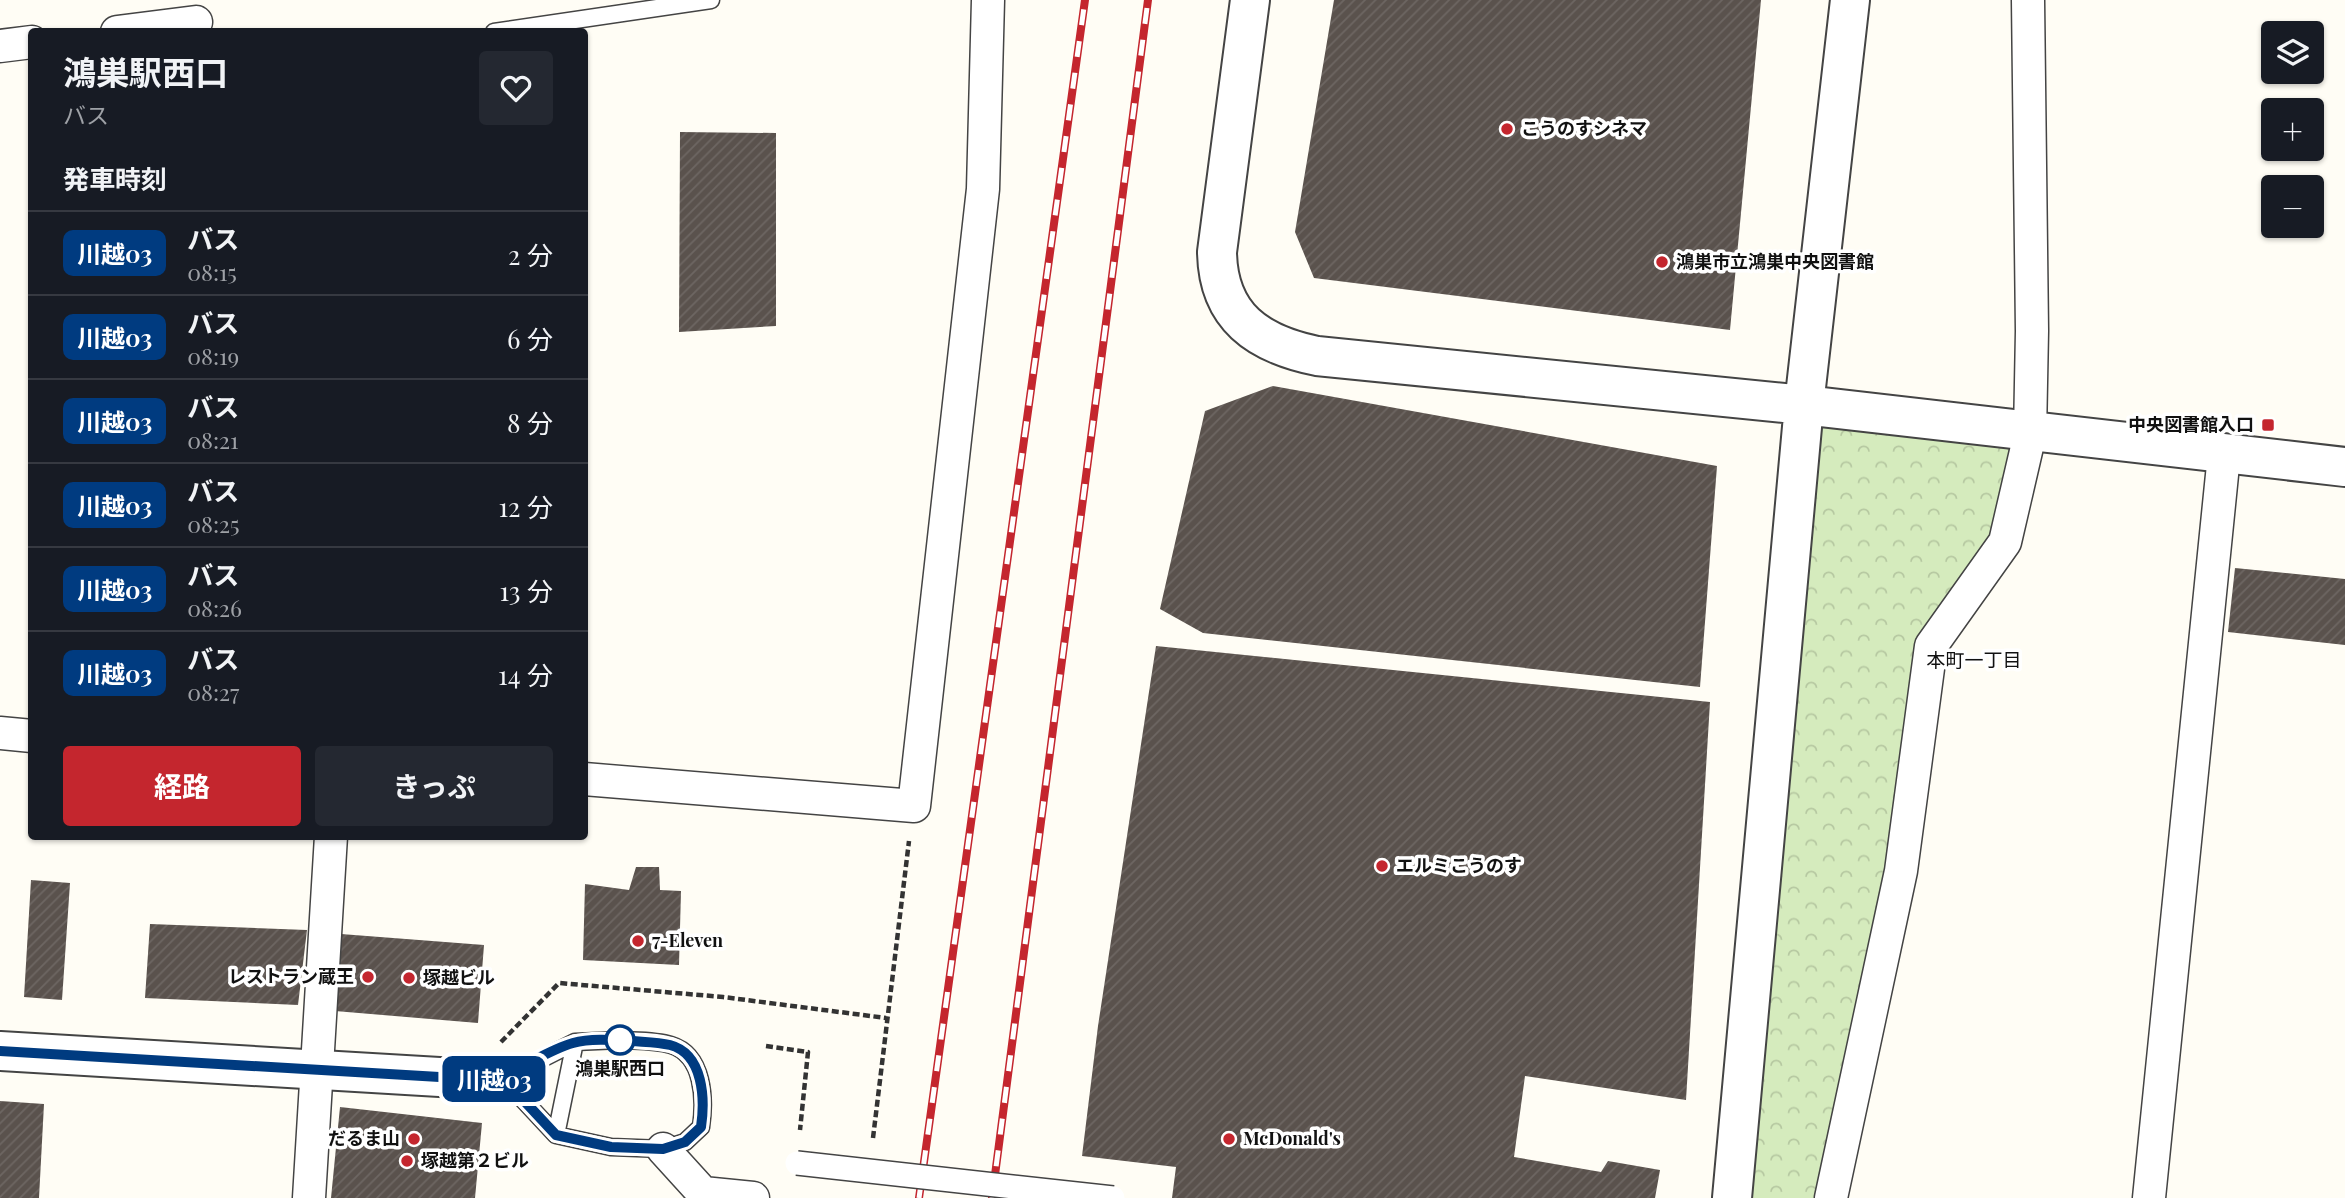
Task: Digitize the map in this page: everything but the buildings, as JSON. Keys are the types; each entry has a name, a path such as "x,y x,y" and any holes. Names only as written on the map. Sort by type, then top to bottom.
{"street":[{"path":"588,779 914,806 983,189 988,0"},
{"path":"1250,0 1217,253 1217,277 1226,299 1239,318 1255,333 1292,351 1317,356 1804,405 2030,434 2345,467"},
{"path":"1732,1198 1804,405 1850,0"},
{"path":"1831,1198 1901,871 1931,646 2005,542 2030,434 2032,331 2028,0"},
{"path":"140,28 197,18"},
{"path":"0,46 28,42"},
{"path":"2149,1198 2224,455"},
{"path":"0,733 28,736"},
{"path":"309,1198 331,840"},
{"path":"0,1051 490,1080"},
{"path":"663,1149 703,1193 752,1198"},
{"path":"797,1163 1113,1198"}],"lane":[{"path":"550,27 711,0"},
{"path":"575,1042 645,1042 671,1045 685,1052 697,1072 705,1098 701,1127 685,1142 663,1149 611,1147 556,1135 515,1091 490,1080 516,1072 575,1042"},
{"path":"556,1135 575,1042"}],"path":[{"path":"873,1143 914,806"},
{"path":"766,1046 808,1052 797,1163"}],"green space":[{"path":"1804,405 2030,434 2005,542 1931,646 1831,1198 1732,1198"}],"railway":[{"path":"919,1198 1085,0"},
{"path":"992,1198 1148,0"}],"bus line":[{"name":"川越03","path":"0,1051 490,1080 516,1072 575,1042 620,1040 671,1045 685,1052 697,1072 705,1098 701,1127 685,1142 663,1149 611,1147 556,1135 515,1091"}],"place":[{"name":"こうのすシネマ","path":"1507,129"},
{"name":"鴻巣市立鴻巣中央図書館","path":"1662,262"},
{"name":"中央図書館入口","path":"2268,425"},
{"name":"エルミこうのす","path":"1382,866"},
{"name":"7-Eleven","path":"638,941"},
{"name":"レストラン蔵王","path":"368,977"},
{"name":"塚越ビル","path":"409,978"},
{"name":"鴻巣駅西口","path":"620,1040"},
{"name":"だるま山","path":"414,1139"},
{"name":"McDonald's","path":"1229,1139"},
{"name":"塚越第２ビル","path":"407,1161"}],"district":[{"name":"本町一丁目","path":"1974,660"}]}
